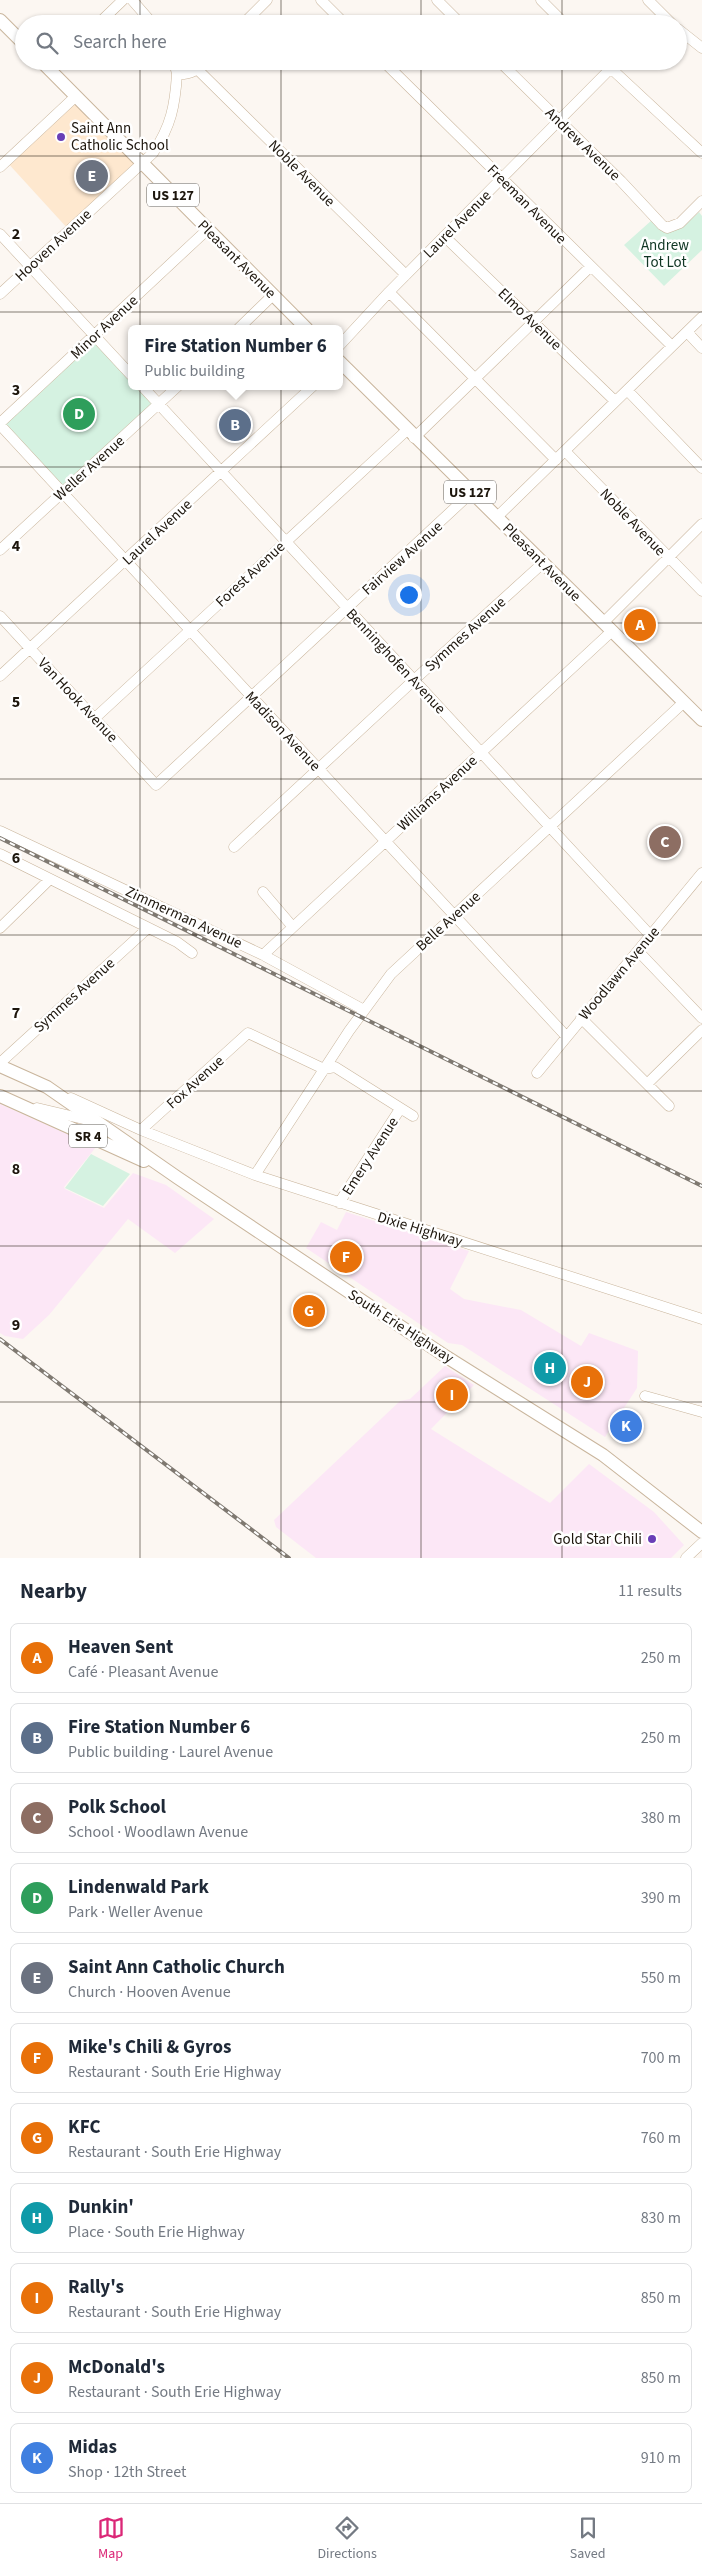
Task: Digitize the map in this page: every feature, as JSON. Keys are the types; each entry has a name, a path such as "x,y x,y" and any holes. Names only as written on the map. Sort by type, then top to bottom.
{"main road":[{"path":"0,20 15,35"},
{"name":"Pleasant Avenue","path":"50,71 303,325"},
{"name":"Pleasant Avenue","path":"343,366 702,720"},
{"name":"Dixie Highway","path":"0,1064 47,1087"},
{"name":"South Erie Highway","path":"47,1087 171,1173 445,1356 604,1455 702,1532"},
{"name":"South Erie Highway","path":"3,1098 171,1173"}],"street":[{"path":"107,15 123,0"},
{"path":"132,0 144,15"},
{"path":"252,15 267,0"},
{"path":"321,0 336,15"},
{"path":"437,0 452,15"},
{"path":"541,0 556,15"},
{"path":"648,0 657,15"},
{"path":"687,36 702,48"},
{"path":"177,70 178,74 187,74 198,70"},
{"name":"Noble Avenue","path":"198,70 406,275"},
{"name":"Freeman Avenue","path":"392,70 672,346"},
{"name":"Andrew Avenue","path":"508,70 667,228 680,223 702,201"},
{"name":"Laurel Avenue","path":"343,342 389,292 558,121 605,70"},
{"path":"616,70 702,153"},
{"name":"Hooven Avenue","path":"0,294 153,153 163,137 174,109 178,74"},
{"path":"0,167 76,96"},
{"name":"Minor Avenue","path":"0,424 208,229"},
{"path":"0,234 128,372"},
{"name":"Elmo Avenue","path":"444,236 615,401"},
{"name":"Forest Avenue","path":"95,718 285,541 477,378 590,267"},
{"path":"389,292 477,378 556,460"},
{"path":"242,325 273,295"},
{"path":"497,517 702,317"},
{"path":"687,332 702,348"},
{"name":"Benninghofen Avenue","path":"146,390 650,935"},
{"name":"Weller Avenue","path":"0,550 174,390"},
{"name":"Laurel Avenue","path":"0,676 309,390"},
{"path":"627,390 702,468"},
{"name":"Madison Avenue","path":"0,424 61,493 126,560 566,1036"},
{"name":"Noble Avenue","path":"565,451 702,591"},
{"name":"Fairview Avenue","path":"156,785 471,493"},
{"name":"Williams Avenue","path":"263,955 480,753 608,627 668,557 702,524"},
{"name":"Symmes Avenue","path":"234,847 414,680 543,564"},
{"name":"Van Hook Avenue","path":"0,616 156,785"},
{"name":"Belle Avenue","path":"255,1175 324,1069 391,974 683,703"},
{"name":"Zimmerman Avenue","path":"0,831 263,955 364,1010"},
{"name":"Zimmerman Avenue","path":"0,854 178,942 192,953"},
{"name":"Woodlawn Avenue","path":"537,1073 702,873"},
{"path":"0,928 50,879"},
{"path":"694,882 702,890"},
{"path":"263,892 292,926"},
{"name":"Symmes Avenue","path":"0,1064 148,928"},
{"path":"638,951 702,1018"},
{"path":"581,1018 669,1106"},
{"path":"646,1084 702,1030"},
{"name":"Fox Avenue","path":"141,1130 248,1033 324,1069"},
{"path":"324,1069 335,1067 412,1116"},
{"name":"Dixie Highway","path":"47,1087 141,1130 255,1175 339,1204 702,1319"},
{"name":"Dixie Highway","path":"3,1098 98,1122 141,1130"},
{"name":"Emery Avenue","path":"339,1204 400,1109"},
{"path":"645,1396 702,1412"},
{"path":"686,1558 702,1543"}],"shaded area":[{"path":"76,96 142,164 69,230 6,161"},
{"path":"0,1104 96,1147 64,1187 65,1189 104,1208 133,1173 166,1185 214,1219 175,1253 128,1219 49,1315 23,1339 5,1336 0,1333"},
{"path":"346,1212 469,1251 450,1289 464,1299 521,1310 581,1346 589,1333 638,1351 637,1388 605,1437 462,1345 448,1343 306,1248 321,1222 337,1230"},
{"path":"445,1366 474,1385 431,1429 550,1503 589,1464 654,1512 684,1545 671,1558 316,1558 276,1527 274,1520 400,1401 410,1399"}],"green space":[{"name":"Andrew Tot Lot","path":"699,212 702,216 702,250 664,286 624,245 652,220 682,228"},
{"path":"95,336 128,372 128,390 146,390 159,405 61,493 0,423"},
{"path":"91,1154 130,1174 103,1206 65,1188"}],"railway":[{"path":"0,838 702,1186"},
{"path":"0,1339 289,1558"}],"place":[{"name":"Saint Ann Catholic School","path":"61,137"},
{"name":"Saint Ann Catholic Church","path":"92,176"},
{"name":"Lindenwald Park","path":"79,414"},
{"name":"Fire Station Number 6","path":"235,425"},
{"name":"Heaven Sent","path":"640,625"},
{"name":"Polk School","path":"665,842"},
{"name":"Mike's Chili & Gyros","path":"346,1257"},
{"name":"KFC","path":"309,1311"},
{"name":"Dunkin'","path":"550,1368"},
{"name":"McDonald's","path":"587,1382"},
{"name":"Rally's","path":"452,1395"},
{"name":"Midas","path":"626,1426"},
{"name":"Gold Star Chili","path":"652,1539"}]}
